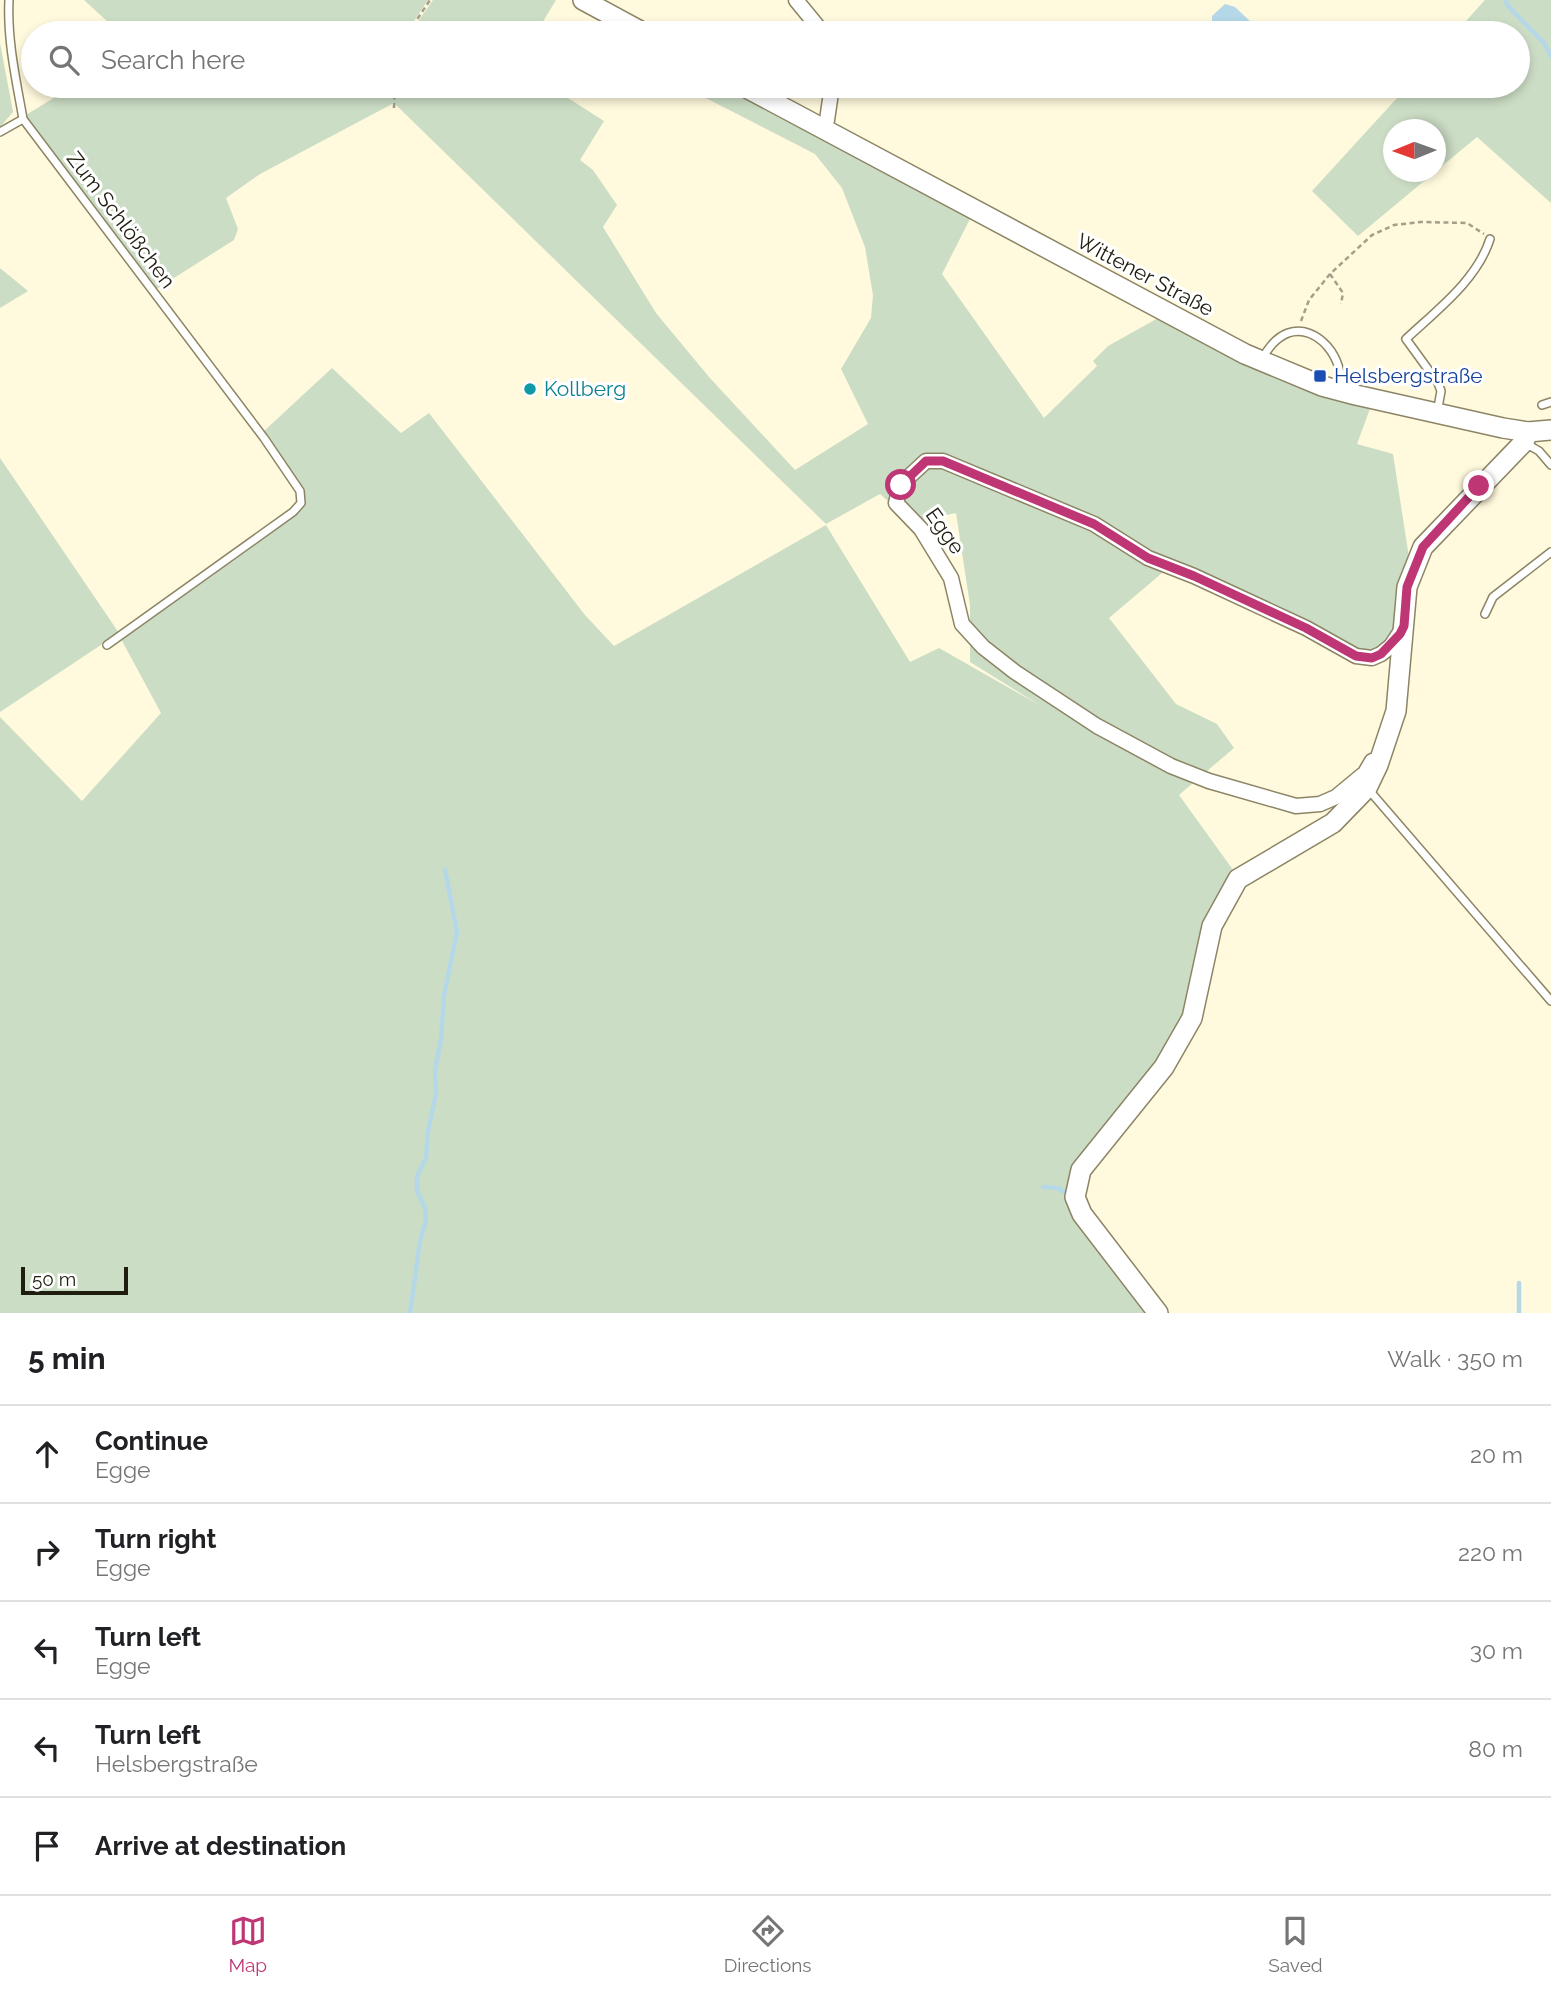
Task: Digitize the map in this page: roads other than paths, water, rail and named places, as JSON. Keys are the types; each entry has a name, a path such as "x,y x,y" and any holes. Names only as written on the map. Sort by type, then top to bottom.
{"street":[{"path":"583,0 622,21"},
{"path":"796,0 813,21"},
{"name":"Wittener Straße","path":"766,98 1260,361 1339,390 1526,437 1551,430"},
{"path":"823,127 827,120 830,98"},
{"path":"1158,1313 1082,1214 1075,1197 1081,1170 1164,1067 1192,1018 1212,926 1238,879 1333,822 1367,788 1390,733 1396,711 1407,587 1423,547 1526,437"},
{"name":"Egge","path":"1390,733 1365,773 1347,790 1320,804 1308,806 1284,804 1247,793 1171,765 1097,726 1015,673 983,647 962,624 951,578 939,556 921,529 896,503 901,485 926,461 943,461 1094,524 1148,558 1194,576 1306,628 1356,656 1372,658 1381,654 1391,646 1404,626"}],"lane":[{"name":"Zum Schlößchen","path":"9,0 11,53 23,119 264,438 300,491 301,503 293,512 107,645"},
{"path":"0,132 23,119"},
{"path":"1437,413 1441,391 1438,383 1405,339 1448,300 1484,258 1490,239"},
{"path":"1260,361 1273,343 1285,334 1297,331 1311,334 1326,344 1336,361 1341,379 1339,390"},
{"path":"1542,405 1551,402"},
{"path":"1526,437 1551,465"},
{"path":"1485,614 1493,597 1551,552"},
{"path":"1367,788 1551,1001"}],"water":[{"path":"1225,4 1235,7 1250,21 1212,21 1212,16"}],"waterway":[{"path":"1505,0 1523,21"},
{"path":"1530,29 1544,43 1551,56"},
{"path":"410,1313 420,1241 426,1220 425,1208 417,1191 417,1176 426,1158 428,1131 436,1094 435,1069 441,1040 444,995 457,932 445,870"},
{"path":"1043,1187 1058,1188 1066,1193"},
{"path":"1519,1283 1519,1313"}],"place":[{"name":"Helsbergstraße","path":"1320,376"},
{"name":"Kollberg","path":"530,389"}]}
